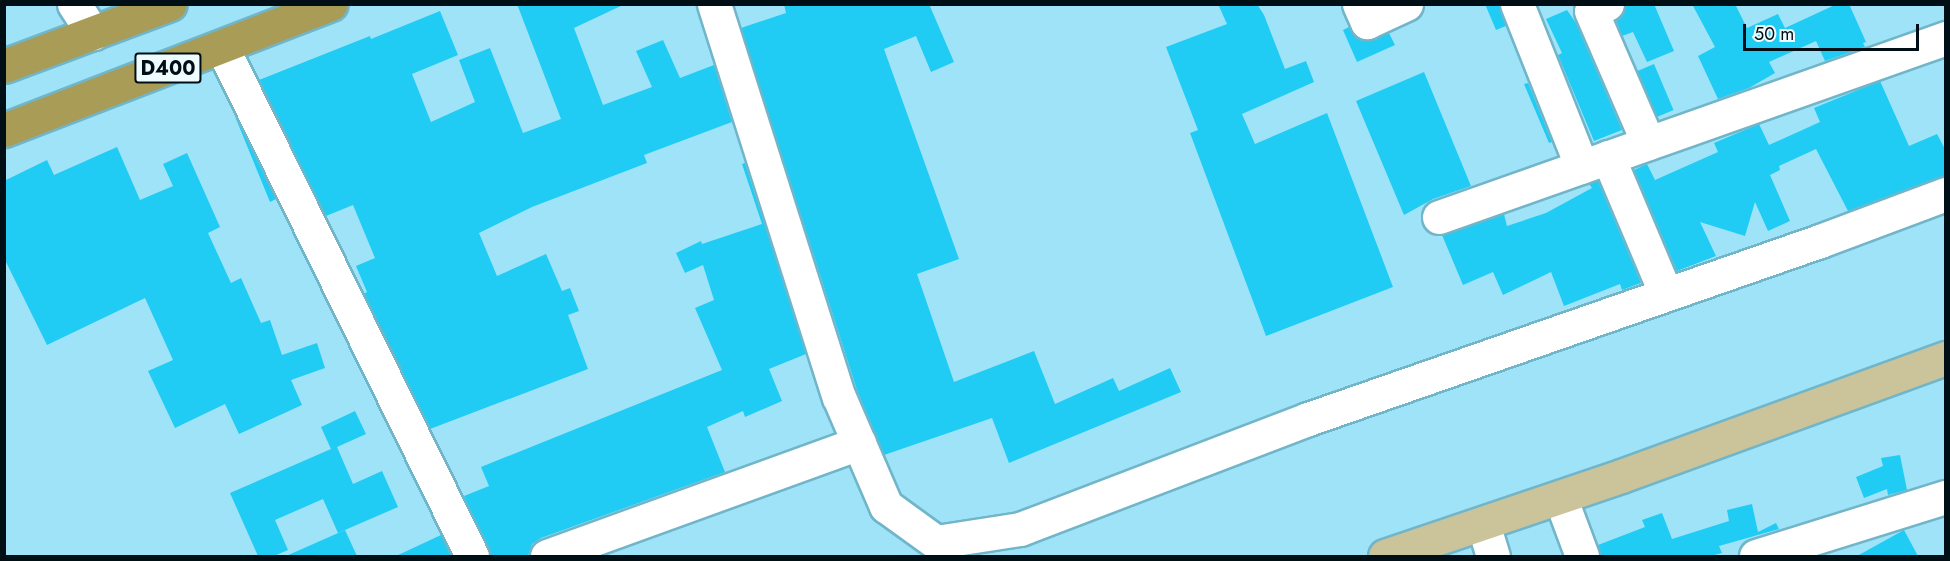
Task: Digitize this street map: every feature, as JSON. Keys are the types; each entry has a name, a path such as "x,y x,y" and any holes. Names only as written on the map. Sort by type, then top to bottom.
{"highway":[{"name":"D400","path":"4,66 170,4"},
{"name":"D400","path":"4,130 331,4"}],"main road":[{"path":"1385,556 1632,472 1946,358"},
{"path":"1440,556 1491,548 1566,513 1946,381"}],"street":[{"path":"75,4 93,33"},
{"path":"714,4 839,397 886,507 931,549 1020,529 1308,419 1946,194"},
{"path":"1359,4 1367,22 1406,4"},
{"path":"1516,4 1595,162 1666,294"},
{"path":"1607,4 1591,11 1648,143"},
{"path":"1439,217 1946,38"},
{"path":"222,47 472,556"},
{"path":"548,556 859,443"},
{"path":"1756,556 1946,497"},
{"path":"1566,513 1582,556"}],"building":[{"path":"517,4 625,4 574,28 603,105 652,87 636,51 663,40 680,78 714,65 732,122 644,155 647,163 532,207 479,233 497,276 546,254 562,291 570,288 579,311 568,315 588,369 430,429 364,294 367,292 356,266 375,258 353,205 326,216 259,80 440,11 458,55 412,74 431,122 475,102 459,60 490,48 523,133 561,119"},
{"path":"784,4 929,4 954,62 931,72 916,36 884,49 959,259 917,274 954,382 1034,351 1055,404 1113,378 1119,391 1170,368 1181,392 1009,463 992,418 884,455 857,390 741,28 786,13"},
{"path":"1218,4 1257,4 1264,15 1285,69 1306,61 1314,82 1242,114 1255,144 1327,113 1393,287 1266,336 1190,133 1198,130 1166,47 1227,24"},
{"path":"1485,4 1499,4 1506,26 1496,30"},
{"path":"1625,4 1654,4 1674,51 1647,62 1633,32 1622,36 1616,20 1622,15"},
{"path":"1692,4 1735,4 1747,28 1778,14 1785,28 1837,4 1849,4 1866,42 1863,43 1865,47 1825,61 1816,41 1769,62 1775,73 1749,88 1718,99 1698,56 1715,47"},
{"path":"1567,10 1576,23 1622,130 1594,141 1558,55 1562,53 1546,19"},
{"path":"1349,27 1356,37 1365,41 1389,33 1395,45 1357,62 1343,30"},
{"path":"1654,64 1674,110 1657,117 1637,71"},
{"path":"1424,72 1471,186 1433,199 1404,215 1356,101"},
{"path":"1880,81 1909,146 1937,134 1946,151 1946,175 1848,211 1816,149 1779,166 1780,170 1770,175 1790,221 1768,231 1755,202 1745,236 1700,222 1716,256 1677,271 1634,170 1647,164 1655,180 1718,152 1714,143 1759,124 1769,145 1820,122 1814,108"},
{"path":"1528,83 1552,142 1549,143 1524,84"},
{"path":"234,114 276,199 270,202"},
{"path":"117,147 140,200 173,186 163,164 187,153 220,227 208,233 231,283 241,278 261,323 270,320 282,355 317,343 325,368 291,380 302,405 239,434 225,404 175,428 148,371 173,360 145,298 47,345 4,258 4,181 47,160 54,175"},
{"path":"745,163 806,354 769,369 782,401 745,417 743,411 707,427 725,472 541,538 532,544 528,556 491,556 464,496 489,486 481,467 722,370 695,308 714,300 703,265 685,273 676,253 701,241 702,244 762,224 742,164"},
{"path":"1598,181 1641,283 1622,290 1620,284 1564,306 1551,272 1503,295 1493,272 1463,285 1442,235 1504,214 1507,226 1546,213 1592,188 1589,184"},
{"path":"355,411 366,434 337,447 353,484 382,471 398,507 338,533 323,499 275,520 288,550 274,556 258,556 230,493 331,449 321,427"},
{"path":"1900,455 1907,490 1888,495 1887,489 1864,498 1856,477 1883,466 1881,458"},
{"path":"1752,504 1758,532 1776,523 1779,529 1719,546 1722,553 1711,556 1600,556 1598,545 1645,527 1642,520 1662,513 1672,539 1729,521 1727,510"},
{"path":"345,530 357,556 286,556"},
{"path":"1904,530 1918,556 1857,556"},
{"path":"441,535 451,556 396,556"}]}
